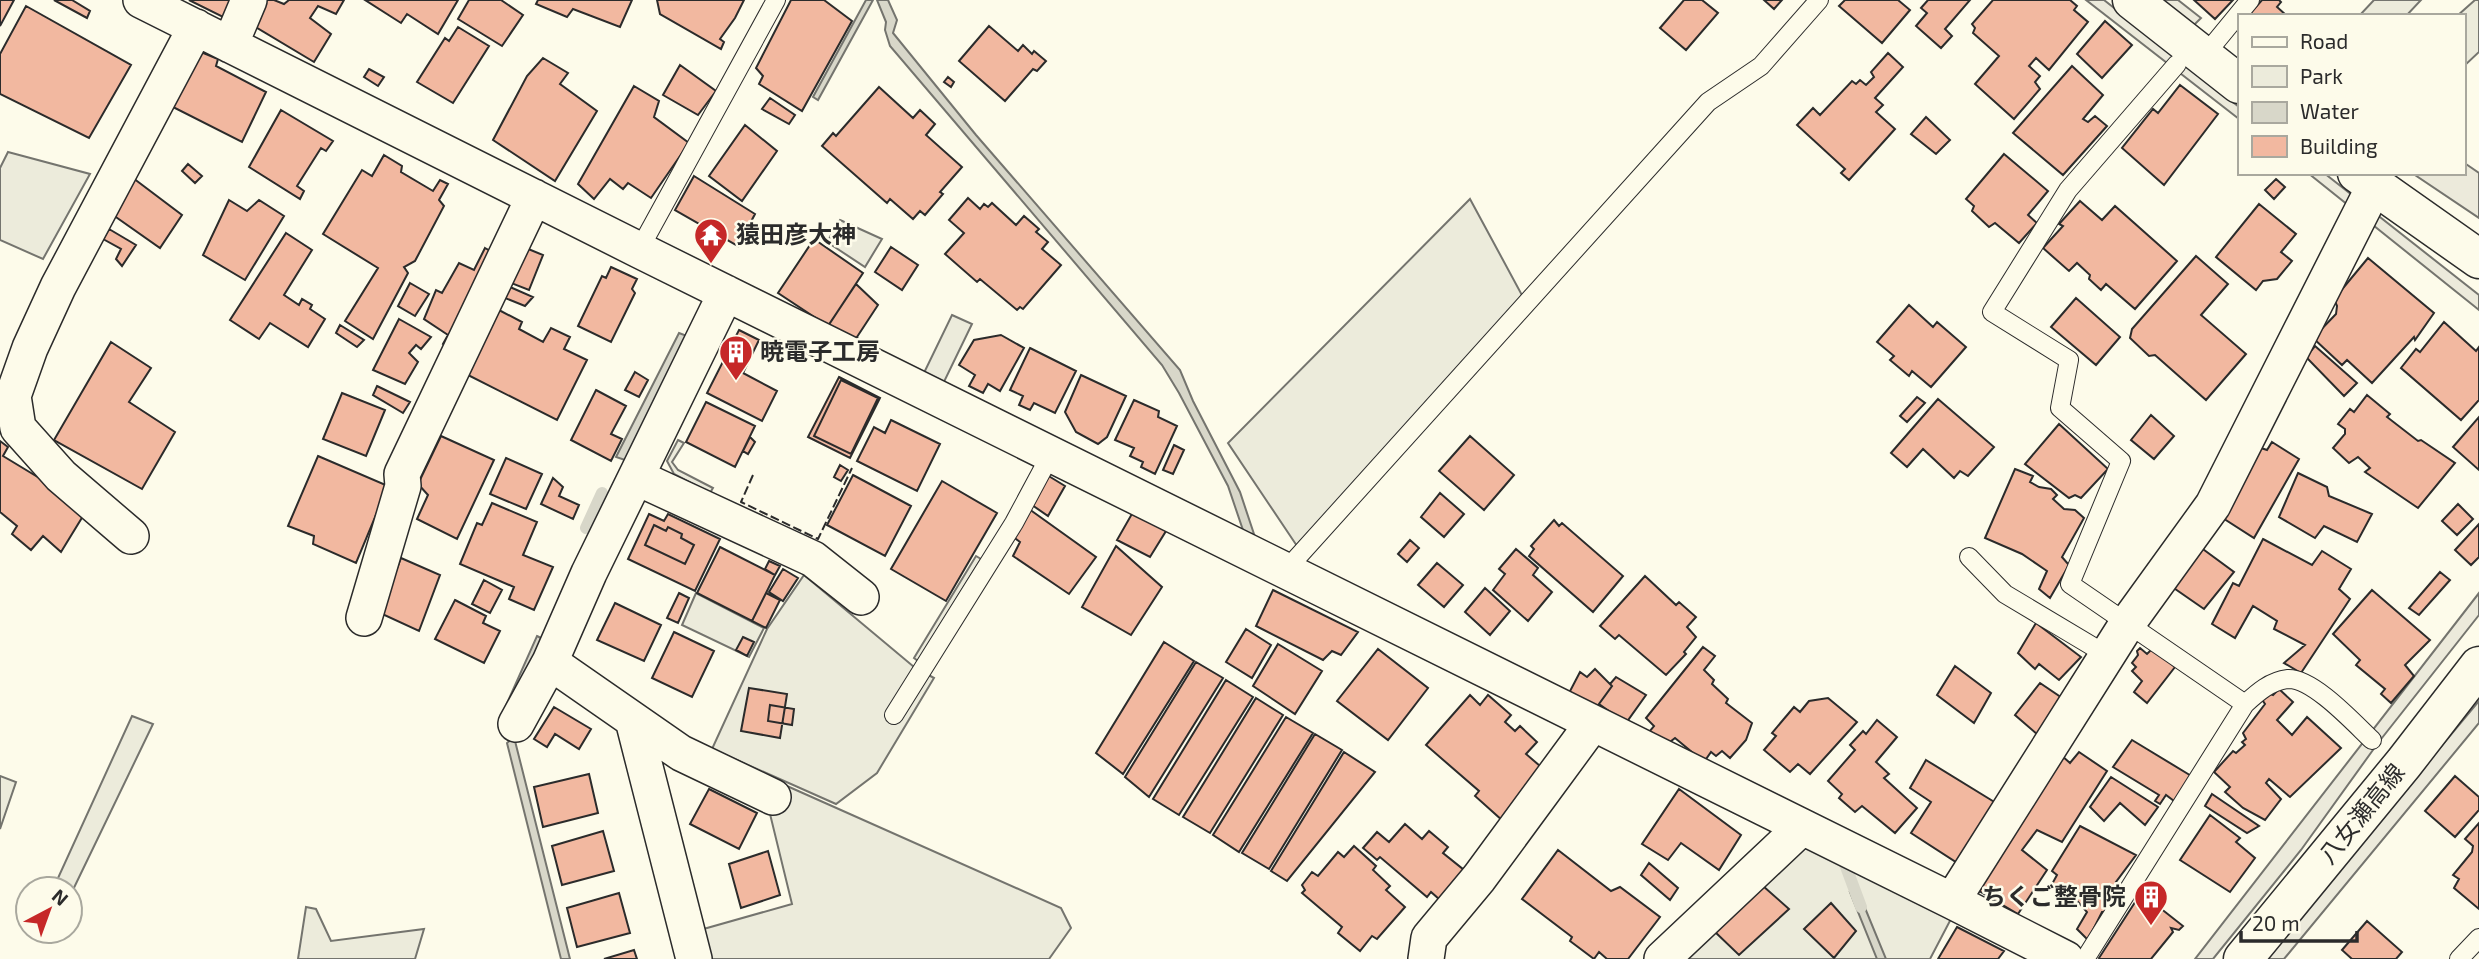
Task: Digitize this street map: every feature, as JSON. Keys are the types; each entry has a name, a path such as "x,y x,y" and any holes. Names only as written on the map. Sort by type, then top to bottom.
{"main road":[{"path":"2132,0 2190,60 2238,84"},
{"path":"2366,179 2479,258"},
{"name":"八女瀬高線","path":"2243,959 2404,763 2479,666"}],"street":[{"path":"141,0 2066,959"},
{"path":"230,45 249,0"},
{"path":"131,536 61,476 18,428 13,396 30,348 58,286 196,27"},
{"path":"1952,901 2127,624 2213,505 2366,179"},
{"path":"364,618 403,486 402,474 534,197"},
{"path":"516,724 550,662 589,573 726,293"},
{"path":"636,477 813,559 861,597"},
{"path":"550,662 681,753 773,797"},
{"path":"633,720 694,959"},
{"path":"1426,959 1429,938 1479,878 1593,723"},
{"path":"1662,959 1801,827"}],"lane":[{"path":"639,250 776,0"},
{"path":"1285,571 1708,102 1761,66 1819,0"},
{"path":"2245,704 2070,584 2121,461 2060,408 2069,360 1992,312 2068,190 2250,0"},
{"path":"894,715 1014,523 1051,454"},
{"path":"1969,556 2006,594 2107,655"},
{"path":"2085,959 2245,704 2264,687 2289,679 2312,686 2372,740"},
{"path":"2459,959 2479,938"}],"green space":[{"path":"2374,0 2421,0 2408,14 2361,14"},
{"path":"2475,0 2479,0 2479,52 2465,65 2465,14 2459,14"},
{"path":"8,152 90,174 43,259 0,240 0,168"},
{"path":"1470,199 1523,297 1297,546 1228,443"},
{"path":"840,220 882,239 865,267 827,242"},
{"path":"952,315 972,324 941,388 921,379"},
{"path":"678,440 684,443 672,462 678,470 713,488 710,493 674,474 667,461"},
{"path":"976,556 981,559 918,661 914,658"},
{"path":"804,575 914,667 934,678 877,773 836,804 712,749 767,629"},
{"path":"696,593 764,628 749,657 682,625"},
{"path":"132,716 153,724 80,875 59,875"},
{"path":"0,776 16,782 0,829"},
{"path":"787,786 1061,908 1071,928 1049,959 708,959 700,930 792,904 770,814"},
{"path":"1800,841 1952,917 1930,959 1675,959"},
{"path":"306,907 316,909 331,941 424,929 415,959 298,959"}],"shaded area":[{"path":"2086,0 2104,0 2238,106 2238,118"},
{"path":"2161,0 2178,0 2201,18 2193,26"},
{"path":"2465,163 2479,173 2479,218 2415,175 2465,175"},
{"path":"2310,175 2327,175 2479,295 2479,310"},
{"path":"2479,593 2479,615 2378,743 2301,850 2213,959 2195,959"},
{"path":"2479,701 2479,723 2284,959 2264,959"}],"water":[{"path":"866,0 873,0 818,100 813,97"},
{"path":"877,0 888,0 897,20 893,33 976,135 1180,370 1240,492 1254,534 1244,533 1228,486 1162,365 890,46 885,30 886,22"},
{"path":"679,333 687,336 625,460 616,457"},
{"path":"537,636 545,640 504,710"},
{"path":"514,737 570,959 561,959 507,743"},
{"path":"1858,891 1886,959 1877,959 1850,892"}],"building":[{"path":"0,0 14,0 0,26"},
{"path":"54,0 72,0 90,11 87,18"},
{"path":"189,0 231,0 223,17"},
{"path":"266,0 284,4 289,0 344,0 336,14 318,6 310,18 331,34 314,62 254,26"},
{"path":"365,0 458,0 438,34 407,14 401,23"},
{"path":"469,0 501,0 523,15 502,46 458,19"},
{"path":"538,0 632,0 620,27 573,9 567,17 536,4"},
{"path":"657,0 744,0 720,39 724,42 721,49 660,14"},
{"path":"791,0 824,0 852,21 802,111 759,84 763,76 756,68"},
{"path":"1684,0 1702,0 1718,13 1686,50 1660,28"},
{"path":"1764,0 1782,0 1774,9"},
{"path":"1845,0 1898,0 1910,10 1882,43 1839,6"},
{"path":"1928,0 1970,0 1945,29 1952,36 1941,48 1916,26 1927,13 1921,8"},
{"path":"1993,0 2070,0 2077,6 2074,10 2088,22 2049,70 2036,58 2029,66 2040,76 2035,82 2040,89 2014,119 1975,84 1999,56 1973,33 1975,28 1972,24"},
{"path":"2194,0 2233,0 2215,19"},
{"path":"2262,0 2279,0 2281,2 2277,7 2285,14 2250,14"},
{"path":"26,6 131,65 89,138 0,94 0,54"},
{"path":"2105,21 2132,45 2102,78 2077,54"},
{"path":"989,26 1018,51 1023,45 1032,54 1034,51 1046,61 1037,71 1033,69 1005,101 959,61"},
{"path":"458,27 489,46 453,103 417,82 445,38 449,41"},
{"path":"196,50 218,59 216,66 266,92 242,142 169,105"},
{"path":"1888,53 1903,67 1875,98 1883,105 1876,112 1895,129 1849,180 1841,173 1845,169 1797,125 1813,108 1820,115 1852,81 1856,84 1860,80 1866,85 1874,77 1871,72"},
{"path":"543,58 568,73 560,84 597,111 555,181 493,140 527,76"},
{"path":"680,65 716,91 698,115 663,95"},
{"path":"2072,66 2103,95 2083,119 2088,122 2095,116 2107,126 2063,175 2013,133"},
{"path":"369,69 384,77 378,86 364,77"},
{"path":"948,77 954,82 951,87 944,82"},
{"path":"2180,85 2218,114 2164,185 2122,148 2153,109 2158,113"},
{"path":"634,86 659,101 654,117 689,143 651,198 628,183 623,189 610,179 594,199 578,184"},
{"path":"879,87 913,118 920,110 935,124 926,135 962,167 940,192 943,194 925,215 920,211 913,219 890,199 887,203 822,146 833,133 836,136"},
{"path":"770,98 795,115 789,124 762,109"},
{"path":"281,110 333,141 326,151 321,148 297,186 304,191 300,199 249,167"},
{"path":"1926,117 1950,140 1936,154 1911,134"},
{"path":"745,125 777,151 742,201 709,176"},
{"path":"2004,154 2048,191 2028,215 2037,223 2019,243 1995,223 1989,227 1972,211 1974,206 1966,199"},
{"path":"384,155 402,166 401,172 433,191 440,180 448,184 439,200 444,206 415,261 404,267 408,273 373,339 345,321 378,268 323,234 362,170 372,176"},
{"path":"188,164 202,176 195,183 182,171"},
{"path":"694,176 755,214 738,246 675,210"},
{"path":"133,178 182,215 160,248 113,215"},
{"path":"2276,179 2285,187 2274,199 2265,190"},
{"path":"968,198 980,209 984,204 988,207 992,203 1016,225 1024,216 1039,229 1036,232 1048,242 1042,249 1061,265 1023,309 1020,307 1017,310 980,279 977,282 945,254 964,233 949,220"},
{"path":"229,200 247,211 259,200 284,216 245,280 203,255"},
{"path":"2080,201 2102,220 2115,206 2177,261 2135,309 2106,284 2101,290 2077,263 2069,271 2043,248 2063,226 2059,224"},
{"path":"2259,204 2296,234 2281,252 2292,261 2277,279 2263,281 2256,290 2216,257"},
{"path":"109,229 136,245 122,266 116,259 121,249 103,239"},
{"path":"286,233 312,250 284,295 299,305 302,299 312,305 310,309 325,319 308,347 270,323 259,339 230,320"},
{"path":"814,239 863,273 828,326 778,293"},
{"path":"521,246 543,255 529,290 506,281"},
{"path":"891,247 918,265 902,290 875,272"},
{"path":"485,248 492,252 448,347 443,344 448,335 424,319 436,290 442,293 459,263 474,270"},
{"path":"2196,256 2228,284 2201,315 2246,354 2206,400 2155,355 2149,356 2130,338 2132,329"},
{"path":"2368,258 2434,313 2415,340 2414,337 2372,383 2347,360 2342,365 2313,338 2336,314 2334,299"},
{"path":"611,267 637,279 632,289 635,293 611,342 578,326 602,276 606,278"},
{"path":"410,283 429,294 415,316 398,306"},
{"path":"856,284 878,305 855,340 828,326"},
{"path":"510,287 533,297 525,306 505,298"},
{"path":"2076,298 2120,337 2096,365 2051,327"},
{"path":"1909,305 1933,327 1937,322 1966,347 1931,387 1912,371 1909,376 1890,360 1894,356 1877,342"},
{"path":"497,309 522,322 519,329 543,342 551,328 570,337 564,349 587,360 557,420 464,373"},
{"path":"399,319 431,337 421,349 416,345 409,353 418,362 405,384 373,370"},
{"path":"2444,322 2476,351 2479,347 2479,400 2461,420 2401,368 2416,349 2420,352"},
{"path":"340,325 364,340 357,347 336,333"},
{"name":"暁電子工房","path":"739,330 759,340 743,373 777,391 762,421 707,393"},
{"path":"1001,335 1024,348 1000,391 988,384 983,393 969,386 975,375 959,365 974,340"},
{"path":"111,342 151,368 129,402 175,432 142,489 54,440"},
{"path":"2315,346 2357,383 2344,396 2306,357"},
{"path":"1030,348 1076,371 1055,413 1034,403 1030,410 1019,405 1023,396 1010,390"},
{"path":"635,372 648,380 639,397 625,390"},
{"path":"1081,375 1126,396 1107,437 1098,444 1076,432 1065,412"},
{"path":"839,377 880,398 850,458 808,437"},
{"path":"841,380 878,398 851,454 814,436"},
{"path":"377,386 410,402 403,413 373,395"},
{"path":"596,390 626,406 611,434 622,439 611,461 571,440"},
{"path":"342,393 385,410 366,456 323,439"},
{"path":"2367,395 2390,414 2387,417 2418,441 2421,440 2455,463 2418,508 2365,472 2370,468 2358,457 2349,463 2333,448 2345,434 2345,429 2338,424 2350,409 2354,412"},
{"path":"1917,397 1925,403 1907,422 1900,416"},
{"path":"1938,399 1994,447 1968,476 1960,471 1954,478 1923,449 1907,467 1891,453"},
{"path":"1134,400 1159,411 1158,417 1177,426 1155,474 1141,467 1143,462 1130,456 1134,448 1115,440"},
{"path":"706,402 755,426 735,467 686,442"},
{"path":"2151,415 2174,436 2154,459 2131,440"},
{"path":"2479,417 2479,470 2453,447"},
{"path":"891,420 940,444 917,491 857,461 874,427 885,433"},
{"path":"2059,424 2108,469 2081,498 2075,495 2069,498 2025,464"},
{"path":"441,436 494,460 457,539 417,519 428,495 418,484"},
{"path":"1470,436 1514,475 1484,510 1439,471"},
{"path":"750,437 755,442 748,454 743,451"},
{"path":"0,441 8,447 3,456 69,496 83,516 61,552 43,536 31,550 12,534 17,526 0,512"},
{"path":"2272,442 2299,459 2254,538 2218,515 2261,448 2267,450"},
{"path":"1174,445 1184,450 1173,474 1163,470"},
{"path":"318,456 388,486 356,563 313,544 314,536 288,526"},
{"path":"506,458 542,474 526,509 490,494"},
{"path":"840,465 848,470 841,481 834,477"},
{"path":"2015,469 2033,476 2030,482 2051,489 2057,495 2053,499 2064,509 2075,510 2084,518 2062,557 2069,565 2050,598 2039,589 2047,571 2022,554 1985,538"},
{"path":"2298,473 2327,487 2329,496 2372,514 2357,542 2324,526 2315,538 2279,517"},
{"path":"853,475 911,506 885,556 827,525"},
{"path":"1047,475 1065,486 1048,516 1032,505"},
{"path":"553,478 563,487 559,496 579,505 573,519 541,504"},
{"path":"942,481 997,513 946,601 891,569"},
{"path":"1440,493 1464,514 1444,537 1421,517"},
{"path":"492,503 537,522 523,555 553,567 534,610 509,599 514,587 460,564 477,523 482,525"},
{"path":"2458,504 2473,519 2457,535 2442,521"},
{"path":"1029,509 1096,557 1069,594 1013,556 1020,542 1012,536"},
{"path":"1133,512 1166,531 1150,557 1117,540"},
{"path":"649,514 664,521 668,514 720,539 695,591 628,559"},
{"path":"1554,520 1559,526 1562,523 1623,576 1593,612 1529,556 1534,549 1531,546"},
{"path":"2479,524 2479,557 2471,565 2455,550"},
{"path":"654,525 666,531 668,527 682,534 681,538 694,545 685,564 645,545"},
{"path":"2263,539 2312,565 2322,551 2351,569 2339,589 2350,599 2301,673 2284,663 2305,645 2274,629 2277,621 2253,606 2235,638 2212,624 2233,583 2239,586"},
{"path":"1410,540 1419,548 1407,562 1398,554"},
{"path":"2196,544 2234,572 2204,609 2168,584"},
{"path":"1116,546 1162,587 1131,635 1082,607"},
{"path":"720,547 775,575 752,621 697,593"},
{"path":"1516,549 1538,568 1533,575 1552,592 1528,621 1493,590 1505,574 1499,569"},
{"path":"401,558 440,575 419,631 380,613"},
{"path":"769,561 780,566 775,575 765,569"},
{"path":"1437,563 1463,585 1444,607 1418,585"},
{"path":"783,569 798,578 783,601 769,592"},
{"path":"2440,572 2450,580 2419,615 2409,608"},
{"path":"1645,576 1676,605 1679,602 1696,617 1687,627 1696,637 1684,652 1686,654 1666,675 1619,635 1615,639 1600,626"},
{"path":"484,580 502,590 490,613 472,604"},
{"path":"1485,588 1510,611 1490,635 1465,612"},
{"path":"1273,590 1358,632 1341,655 1332,651 1323,660 1256,626"},
{"path":"2372,590 2430,640 2405,665 2414,676 2391,703 2381,694 2385,689 2356,665 2360,660 2333,634"},
{"path":"679,593 689,598 678,623 667,618"},
{"path":"766,593 780,600 766,628 752,621"},
{"path":"455,600 486,616 483,623 500,631 484,663 435,639"},
{"path":"615,603 661,625 644,661 597,640"},
{"path":"2036,623 2081,657 2059,680 2039,664 2035,669 2018,653"},
{"path":"1246,629 1271,645 1252,678 1226,662"},
{"path":"674,632 714,651 692,697 652,678"},
{"path":"743,637 754,642 747,656 736,650"},
{"path":"1164,642 1194,661 1123,774 1096,753"},
{"path":"1278,644 1322,671 1295,714 1253,686"},
{"path":"1703,647 1715,656 1704,670 1714,680 1712,684 1728,699 1726,703 1752,723 1746,740 1730,758 1722,751 1716,756 1711,752 1704,762 1675,738 1666,745 1650,731 1654,726 1646,718"},
{"path":"2140,648 2147,654 2153,648 2175,667 2147,703 2134,692 2142,681 2132,671 2136,667 2132,663"},
{"path":"1378,649 1428,688 1388,740 1337,701"},
{"path":"1196,662 1223,678 1149,797 1125,777"},
{"path":"1955,666 1991,693 1974,723 1937,695"},
{"path":"1595,669 1612,686 1596,708 1569,693 1580,672 1587,677"},
{"path":"1616,677 1646,695 1626,723 1599,704"},
{"path":"1226,680 1253,697 1179,815 1153,799"},
{"path":"2040,683 2068,702 2038,735 2015,715"},
{"path":"749,688 787,694 780,738 741,731"},
{"path":"2279,689 2293,702 2277,720 2292,735 2307,717 2341,748 2290,797 2269,779 2266,783 2281,799 2265,820 2243,808 2225,792 2230,787 2214,772 2233,751 2236,753 2245,745 2242,742 2246,739 2243,733 2265,704 2261,698 2266,692 2273,695"},
{"path":"1470,695 1480,705 1488,695 1511,715 1505,722 1515,731 1520,726 1537,742 1526,754 1547,772 1503,821 1475,796 1479,791 1426,745"},
{"path":"1256,698 1283,715 1210,833 1183,817"},
{"path":"1828,698 1857,722 1810,774 1798,764 1790,772 1764,750 1776,736 1772,733 1794,707 1800,712 1809,701"},
{"path":"770,705 794,709 792,725 768,721"},
{"path":"554,707 591,729 579,749 555,734 547,747 534,739"},
{"path":"1286,717 1313,733 1239,852 1213,835"},
{"path":"1877,720 1897,737 1876,762 1889,774 1884,778 1917,808 1895,833 1862,806 1855,812 1839,798 1842,794 1828,781 1855,750 1850,745 1863,731 1866,734"},
{"path":"1315,734 1342,750 1269,869 1242,853"},
{"path":"2132,740 2193,777 2178,804 2166,795 2160,804 2155,801 2159,795 2113,767"},
{"path":"1344,752 1375,772 1287,881 1271,871"},
{"path":"2079,752 2107,771 2062,842 2037,830 2022,850 2047,870 2018,914 1979,891 2008,838 2061,755 2070,763"},
{"path":"1926,760 1996,803 1959,864 1911,833 1931,802 1910,788"},
{"path":"589,774 598,813 543,827 534,787"},
{"path":"2455,776 2479,797 2479,810 2455,837 2425,811"},
{"path":"2111,777 2158,807 2145,825 2120,803 2104,821 2090,807"},
{"path":"709,789 757,813 739,849 690,824"},
{"path":"1679,789 1741,835 1719,870 1681,843 1668,860 1642,844"},
{"path":"2212,794 2259,826 2247,833 2205,806"},
{"path":"2210,815 2240,838 2236,842 2255,858 2230,892 2180,860"},
{"path":"2479,823 2479,909 2454,888 2459,879 2453,875 2472,852 2473,846 2465,839"},
{"path":"1405,824 1422,839 1429,831 1448,847 1443,853 1464,870 1439,899 1431,892 1427,897 1380,857 1377,860 1363,848 1377,832 1389,842"},
{"path":"2080,826 2136,855 2116,882 2122,888 2109,912 2102,912 2088,940 2077,929 2087,912 2072,895 2051,886 2057,875 2052,871"},
{"path":"603,831 614,871 562,885 552,846"},
{"path":"1354,846 1376,866 1373,870 1390,886 1386,890 1405,907 1377,939 1372,936 1360,951 1338,933 1342,927 1302,893 1305,890 1302,885 1312,872 1318,876 1338,852 1344,857"},
{"path":"1558,850 1611,891 1620,887 1660,917 1628,959 1607,959 1599,952 1594,959 1570,941 1572,937 1522,899"},
{"path":"768,851 780,895 741,908 729,864"},
{"path":"1649,863 1678,888 1670,900 1641,875"},
{"path":"1763,886 1789,909 1739,955 1713,930"},
{"path":"619,893 630,933 577,947 567,908"},
{"name":"ちくご整骨院","path":"2141,893 2183,926 2179,930 2171,928 2173,932 2151,959 2099,958"},
{"path":"1831,903 1856,931 1834,958 1804,929"},
{"path":"2367,921 2402,952 2396,959 2352,959 2342,950"},
{"path":"1957,927 2004,951 1998,959 1938,959"},
{"path":"634,950 637,959 604,959"}],"waterway":[{"path":"586,528 602,493"},
{"path":"1842,856 1861,907"}],"fence":[{"path":"753,475 741,502 818,539 852,468"}],"place":[{"name":"猿田彦大神","path":"711,265"},
{"name":"暁電子工房","path":"736,382"},
{"name":"ちくご整骨院","path":"2151,927"}]}
